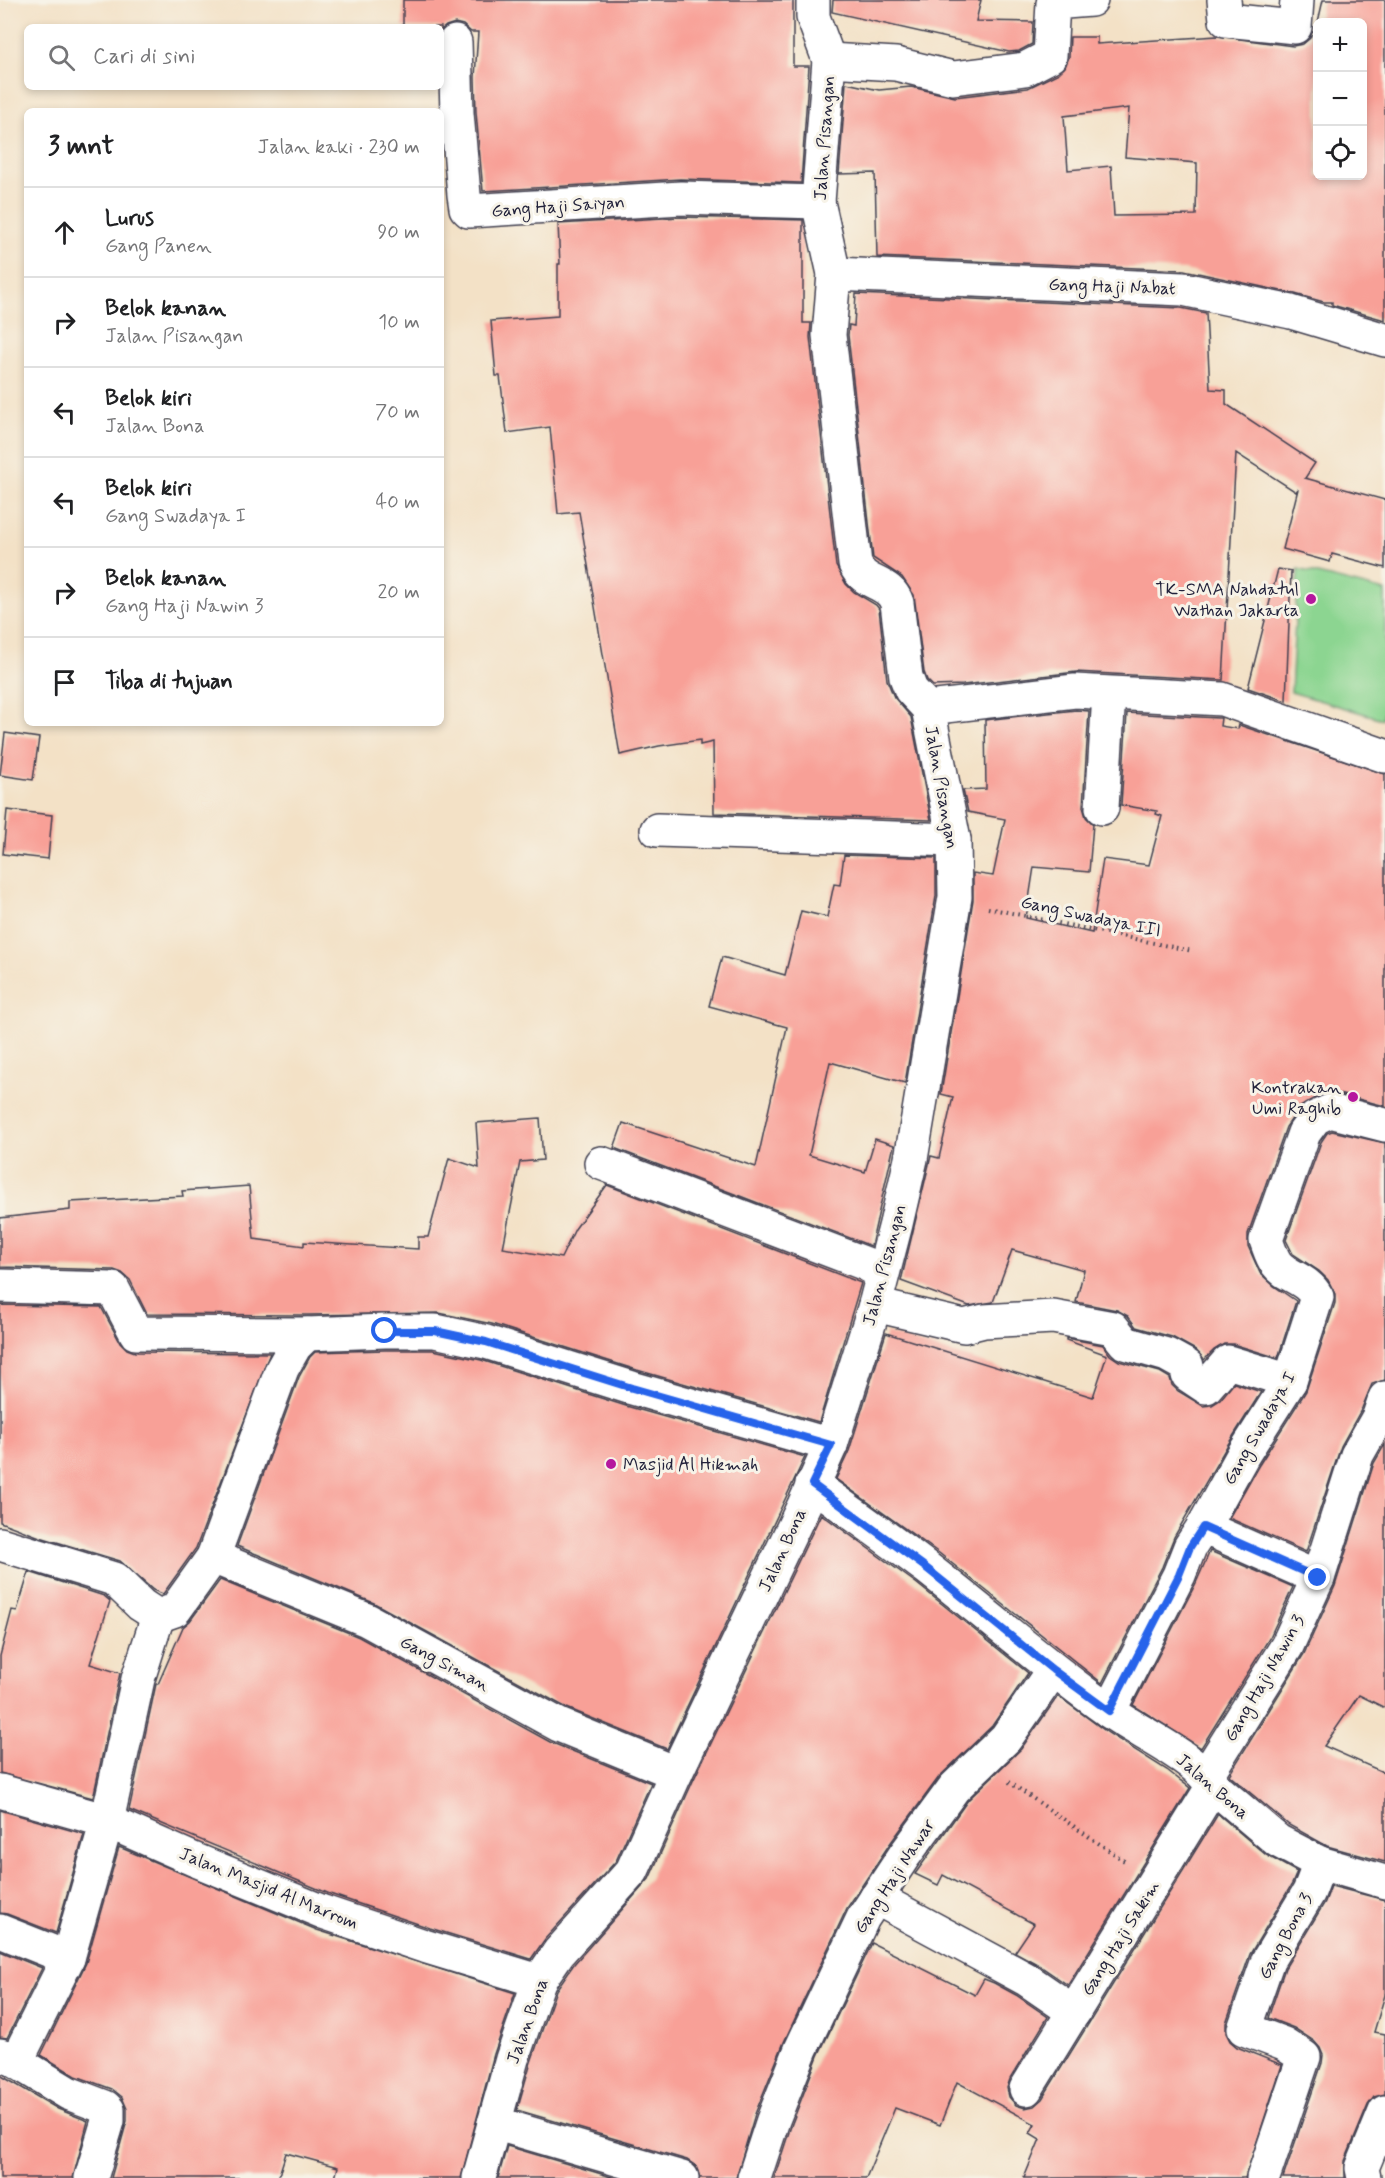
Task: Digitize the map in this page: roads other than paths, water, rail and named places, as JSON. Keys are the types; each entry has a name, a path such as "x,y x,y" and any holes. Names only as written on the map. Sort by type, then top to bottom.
{"street":[{"name":"Jalan Pisangan","path":"812,1484 831,1445 875,1305 896,1224 911,1159 955,903 954,840 928,708 911,690 906,677 894,594 858,573 855,564 829,335 834,274 818,202 829,60 813,17 813,0"},
{"path":"829,60 896,64 952,78 1025,69 1050,56 1053,3 1091,0"},
{"path":"1224,0 1226,20 1295,27 1297,0"},
{"name":"Gang Haji Saiyan","path":"454,42 463,183 466,208 469,211 681,198 818,202"},
{"name":"Gang Haji Nabat","path":"834,274 1183,289 1291,312 1385,340"},
{"path":"928,708 1075,691 1222,699 1385,756"},
{"path":"1102,808 1109,694"},
{"path":"657,830 954,840"},
{"name":"Gang Swadaya I","path":"1109,1711 1179,1575 1190,1547 1243,1455 1290,1381 1317,1297 1314,1290 1277,1265 1266,1240 1304,1132 1315,1118 1330,1111 1383,1119"},
{"path":"601,1163 866,1264 882,1273"},
{"path":"0,1286 113,1289 136,1333 308,1334 435,1331 486,1342 632,1388 831,1445"},
{"path":"875,1305 964,1326 984,1321 1053,1317 1113,1328 1125,1343 1167,1355 1187,1366 1188,1375 1206,1387 1228,1362 1290,1381"},
{"path":"158,1616 174,1610 213,1557 282,1369 295,1346 308,1334"},
{"name":"Gang Haji Nawin 3","path":"1210,1781 1287,1646 1318,1578 1357,1455 1385,1398"},
{"name":"Jalan Bona","path":"479,2178 512,2060 539,1981 569,1941 632,1871 812,1484 925,1567 1053,1670 1109,1711 1165,1745 1278,1841 1320,1863 1385,1882"},
{"path":"1203,1527 1318,1578"},
{"path":"0,1544 114,1579 141,1605 158,1616"},
{"name":"Gang Siman","path":"213,1557 367,1620 559,1725 676,1773"},
{"path":"6,2057 16,2058 23,2049 68,1958 107,1821 138,1679 158,1616"},
{"name":"Gang Haji Nawar","path":"754,2178 773,2120 801,2049 863,1918 904,1856 954,1788 1006,1738 1053,1670"},
{"name":"Gang Haji Sakim","path":"1026,2089 1154,1881 1210,1781"},
{"name":"Jalan Masjid Al Marrom","path":"0,1791 107,1821 323,1912 539,1981"},
{"name":"Gang Bona 3","path":"1263,2178 1305,2057 1284,2044 1244,2029 1268,1960 1309,1892 1320,1863"},
{"path":"876,1898 1026,1979 1074,2012"},
{"path":"0,1931 68,1958"},
{"path":"6,2057 68,2092 108,2110 108,2121 91,2178"},
{"path":"1364,2178 1362,2168 1385,2112"},
{"path":"494,2123 682,2178"}],"place":[{"name":"TK-SMA Nahdatul Wathan Jakarta","path":"1311,599"},
{"name":"Kontrakan Umi Raghib","path":"1353,1097"},
{"name":"Masjid Al Hikmah","path":"611,1464"}]}
